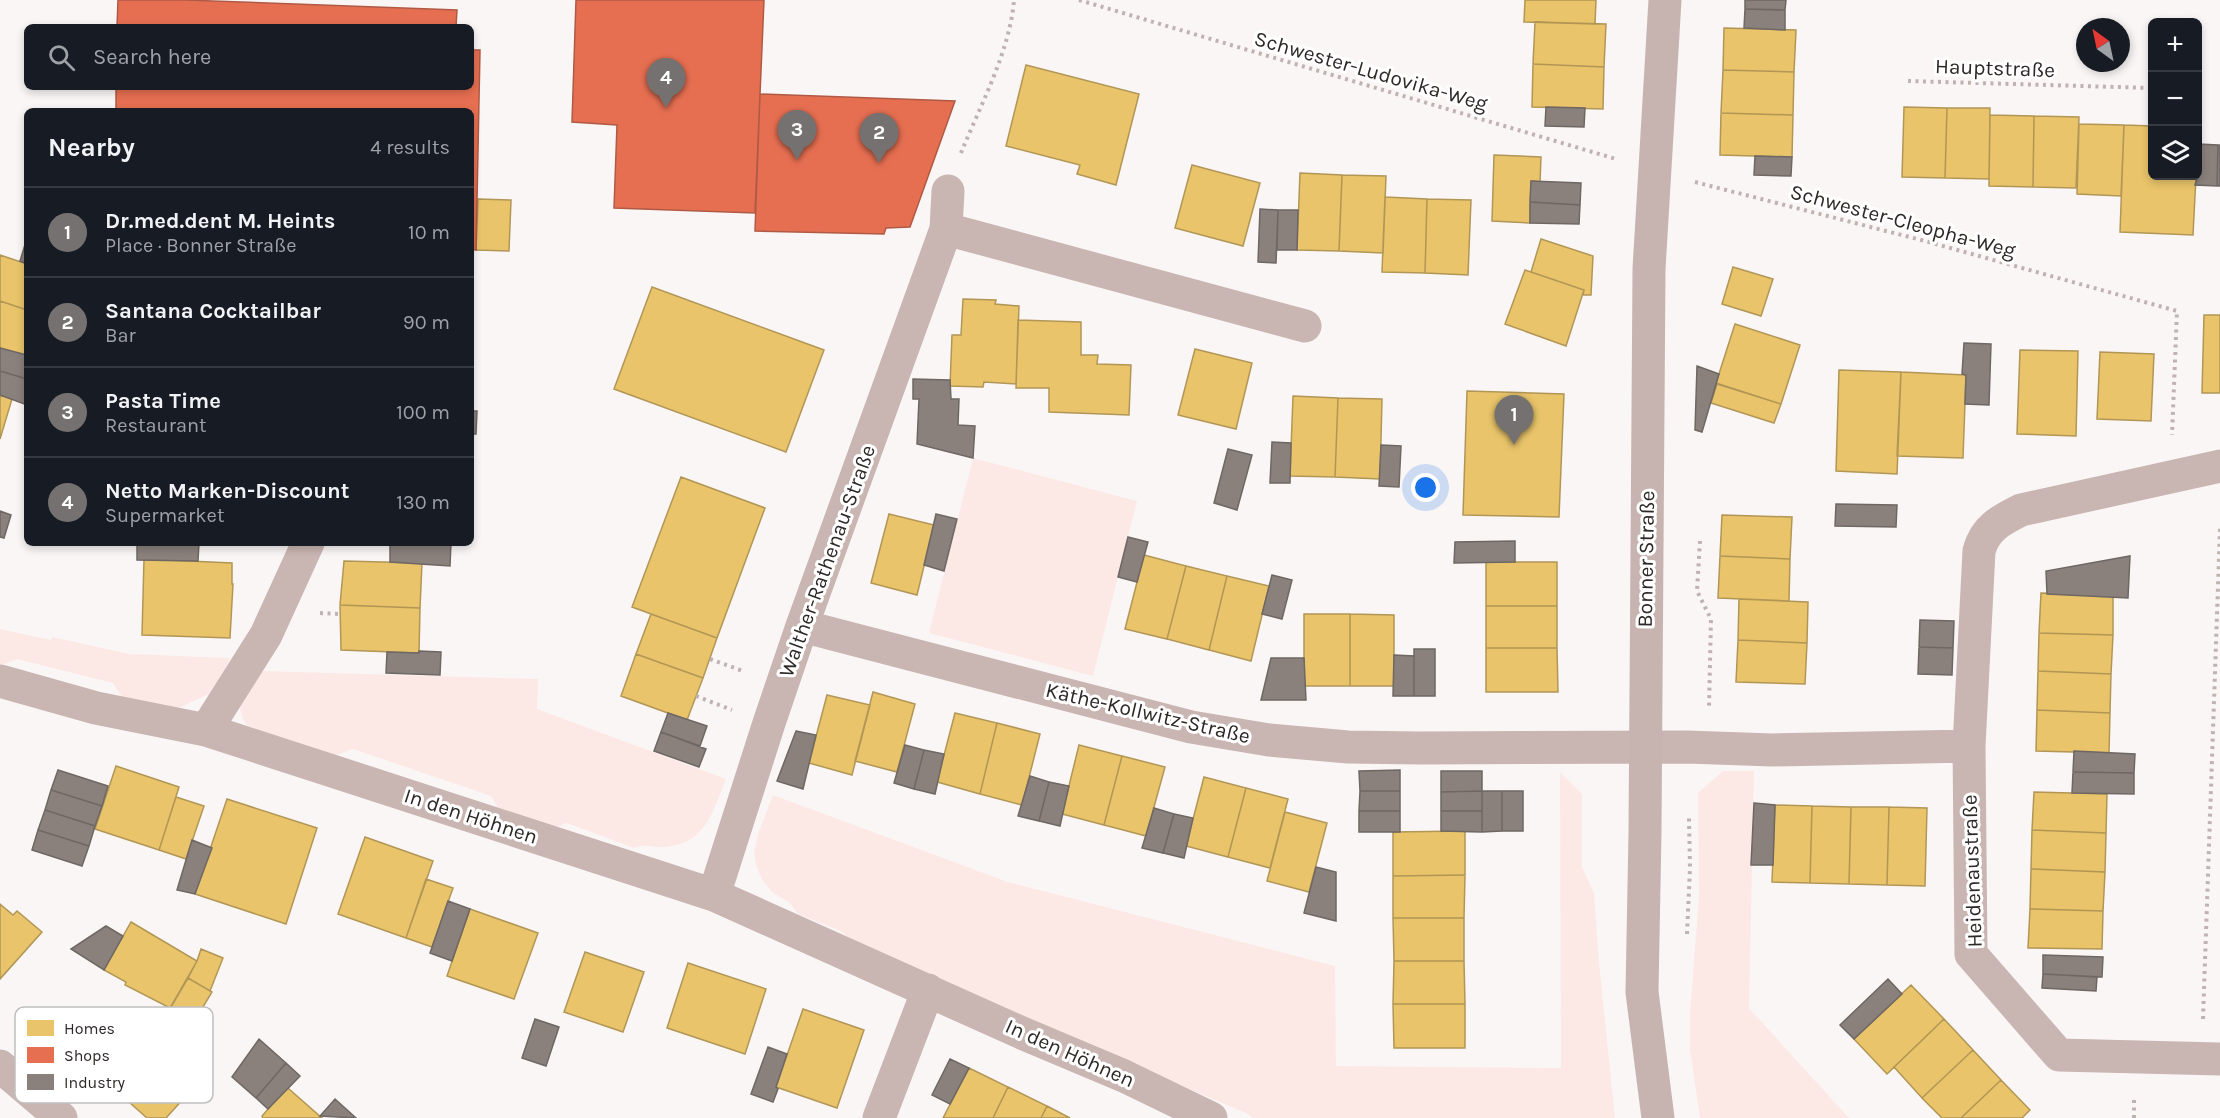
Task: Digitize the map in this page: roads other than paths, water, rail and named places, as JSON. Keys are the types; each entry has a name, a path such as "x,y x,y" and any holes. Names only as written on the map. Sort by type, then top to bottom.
{"main road":[{"name":"Bonner Straße","path":"1658,1118 1642,992 1646,832 1644,747 1649,269 1665,0"}],"street":[{"name":"Walther-Rathenau-Straße","path":"714,895 802,626 946,229 948,191"},
{"path":"946,229 1305,326"},
{"name":"Heidenaustraße","path":"2211,1059 2059,1055 1971,954 1969,746 1979,551 1988,531 2003,518 2021,510 2220,466"},
{"path":"206,730 266,635 307,546"},
{"name":"Käthe-Kollwitz-Straße","path":"802,626 1191,727 1269,740 1348,747 1396,748 1644,747"},
{"name":"In den Höhnen","path":"0,681 96,708 206,730 714,895 1124,1076 1211,1118"},
{"path":"1644,747 1772,750 1969,746"},
{"path":"879,1118 928,990"},
{"path":"0,1066 15,1079"},
{"path":"43,1103 61,1118"}],"place":[{"name":"Netto Marken-Discount","path":"666,108"},
{"name":"Pasta Time","path":"797,160"},
{"name":"Santana Cocktailbar","path":"879,163"},
{"name":"Dr.med.dent M. Heints","path":"1514,445"}]}
